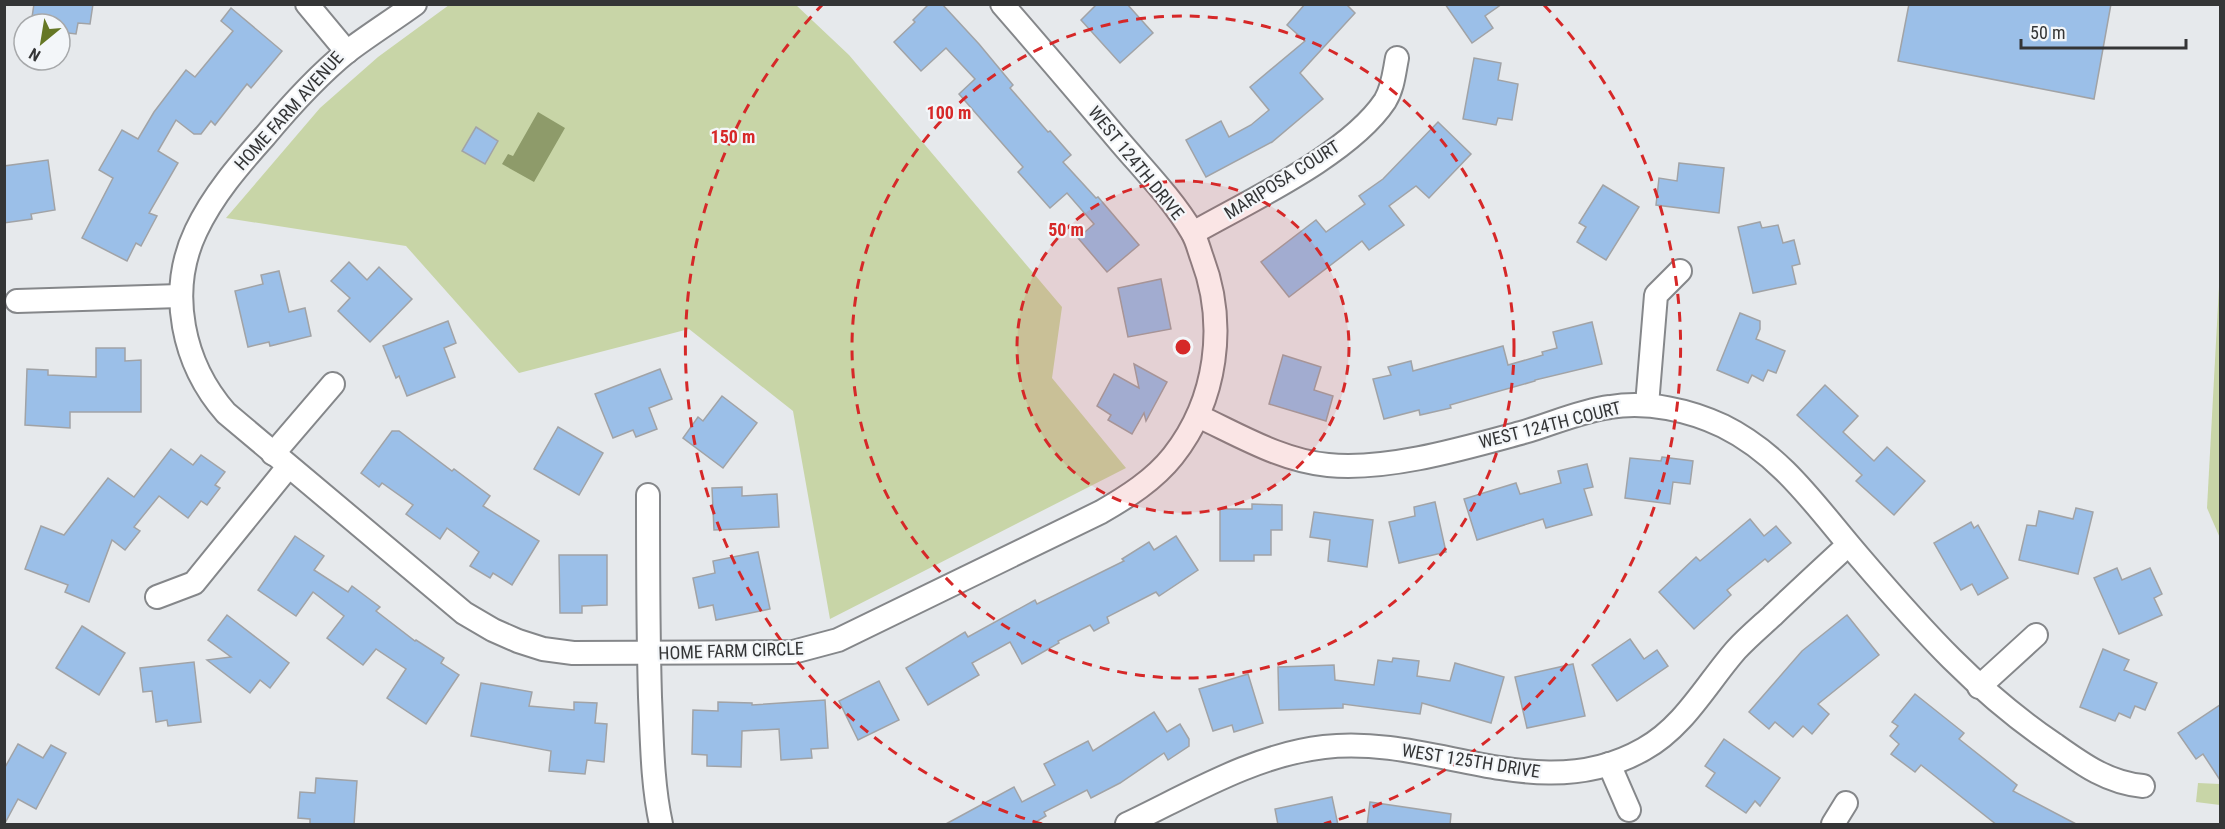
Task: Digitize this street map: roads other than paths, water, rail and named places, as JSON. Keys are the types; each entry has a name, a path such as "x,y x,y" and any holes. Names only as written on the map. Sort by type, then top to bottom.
{"street":[{"name":"HOME FARM AVENUE","path":"280,460 226,413 206,388 188,345 180,297 189,252 196,232 215,197 239,165 291,106 347,52 307,4"},
{"path":"347,52 415,4"},
{"name":"WEST 124TH DRIVE","path":"1006,6 1160,187 1193,233 1209,276 1217,326 1211,374 1198,416"},
{"name":"MARIPOSA COURT","path":"1193,233 1290,179 1332,152 1358,131 1386,100 1392,86 1397,58"},
{"path":"1647,405 1656,295 1680,272"},
{"path":"18,301 180,297"},
{"path":"157,597 194,583 333,384"},
{"name":"WEST 124TH COURT","path":"1198,416 1280,454 1315,463 1348,466 1403,461 1524,432 1609,407 1647,405 1705,418 1745,438 1770,456 1797,482 1920,628 1979,687 2025,725 2085,766 2122,784 2143,786"},
{"name":"HOME FARM CIRCLE","path":"280,460 444,597 493,630 518,641 543,649 573,653 794,652 816,648 848,636 1101,512 1128,496 1158,471 1173,456 1198,416"},
{"path":"648,495 649,654 654,773 661,825"},
{"name":"WEST 125TH DRIVE","path":"1127,825 1238,770 1274,757 1324,747 1373,746 1546,774 1572,772 1609,764 1646,748 1670,730 1699,698 1737,649 1848,545"},
{"path":"1979,687 2036,635"},
{"path":"1609,764 1629,810"},
{"path":"1833,825 1846,803"}]}
